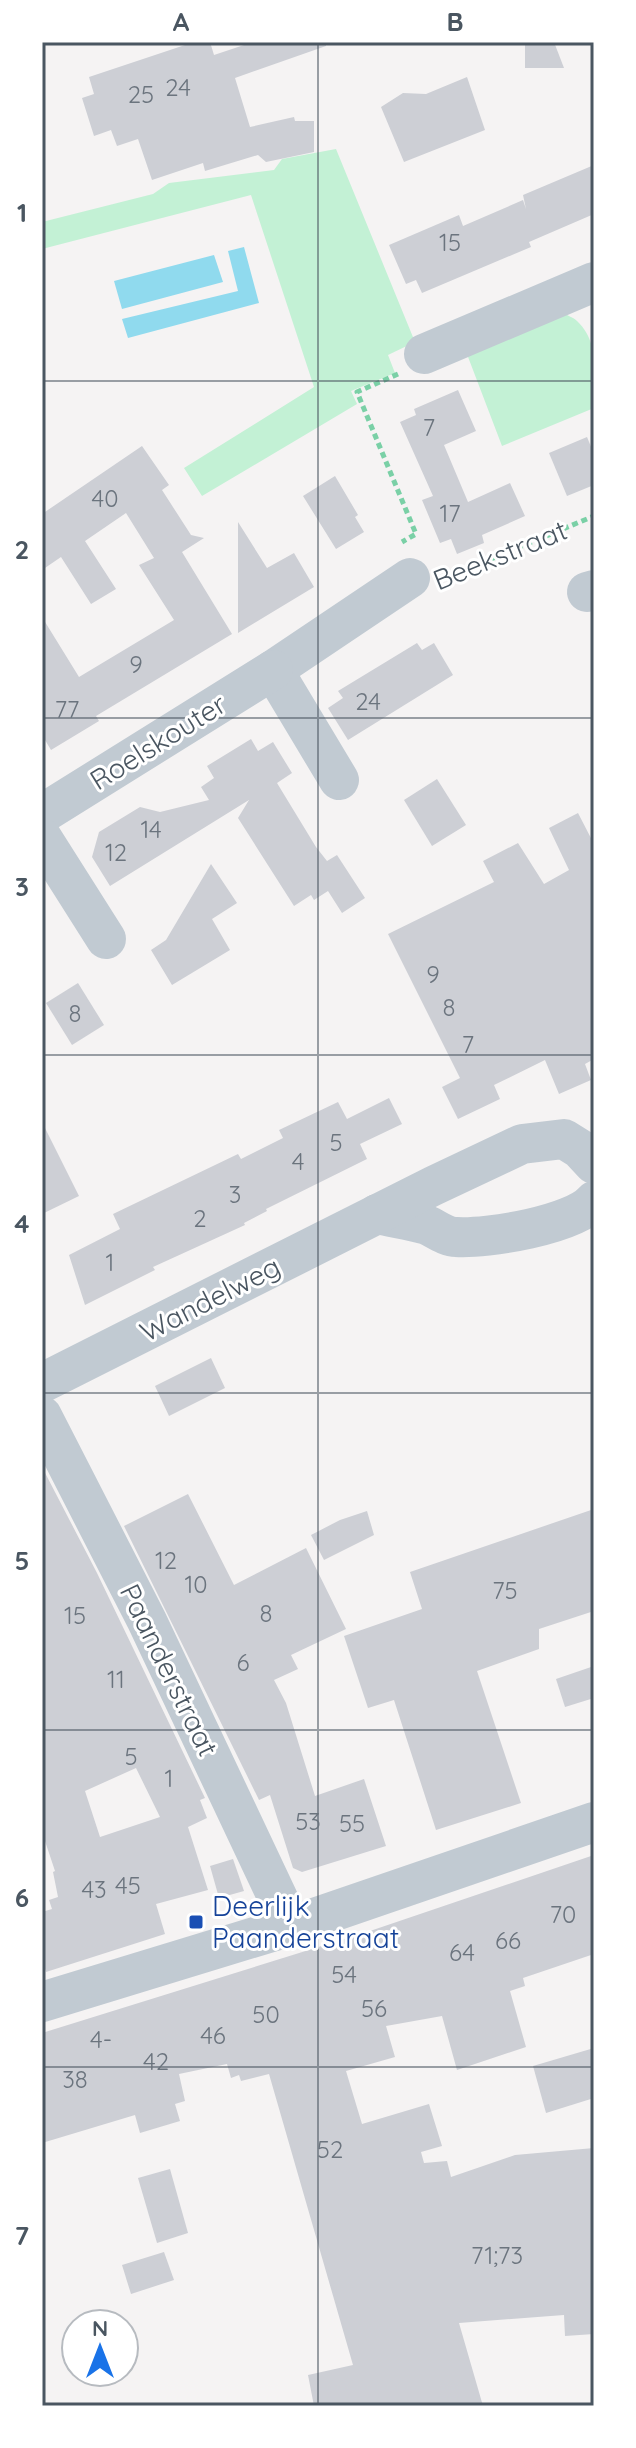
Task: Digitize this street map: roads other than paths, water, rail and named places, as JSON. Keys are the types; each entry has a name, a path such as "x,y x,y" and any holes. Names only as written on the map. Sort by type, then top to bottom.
{"street":[{"path":"424,354 590,295"},
{"name":"Roelskouter","path":"42,814 273,670 410,578"},
{"path":"273,670 339,780"},
{"path":"42,838 106,939"},
{"name":"Wandelweg","path":"42,1383 522,1144 564,1139 580,1149 594,1164"},
{"path":"377,1214 426,1225 453,1238 507,1233 558,1221 590,1206 594,1201"},
{"name":"Paanderstraat","path":"42,1416 147,1621 291,1926"},
{"path":"42,2002 291,1926 594,1822"}],"water":[{"path":"244,247 259,303 128,338 122,319 238,291 228,251"},
{"path":"214,255 223,282 122,309 114,281"}],"place":[{"name":"Deerlijk Paanderstraat","path":"196,1922"}]}
